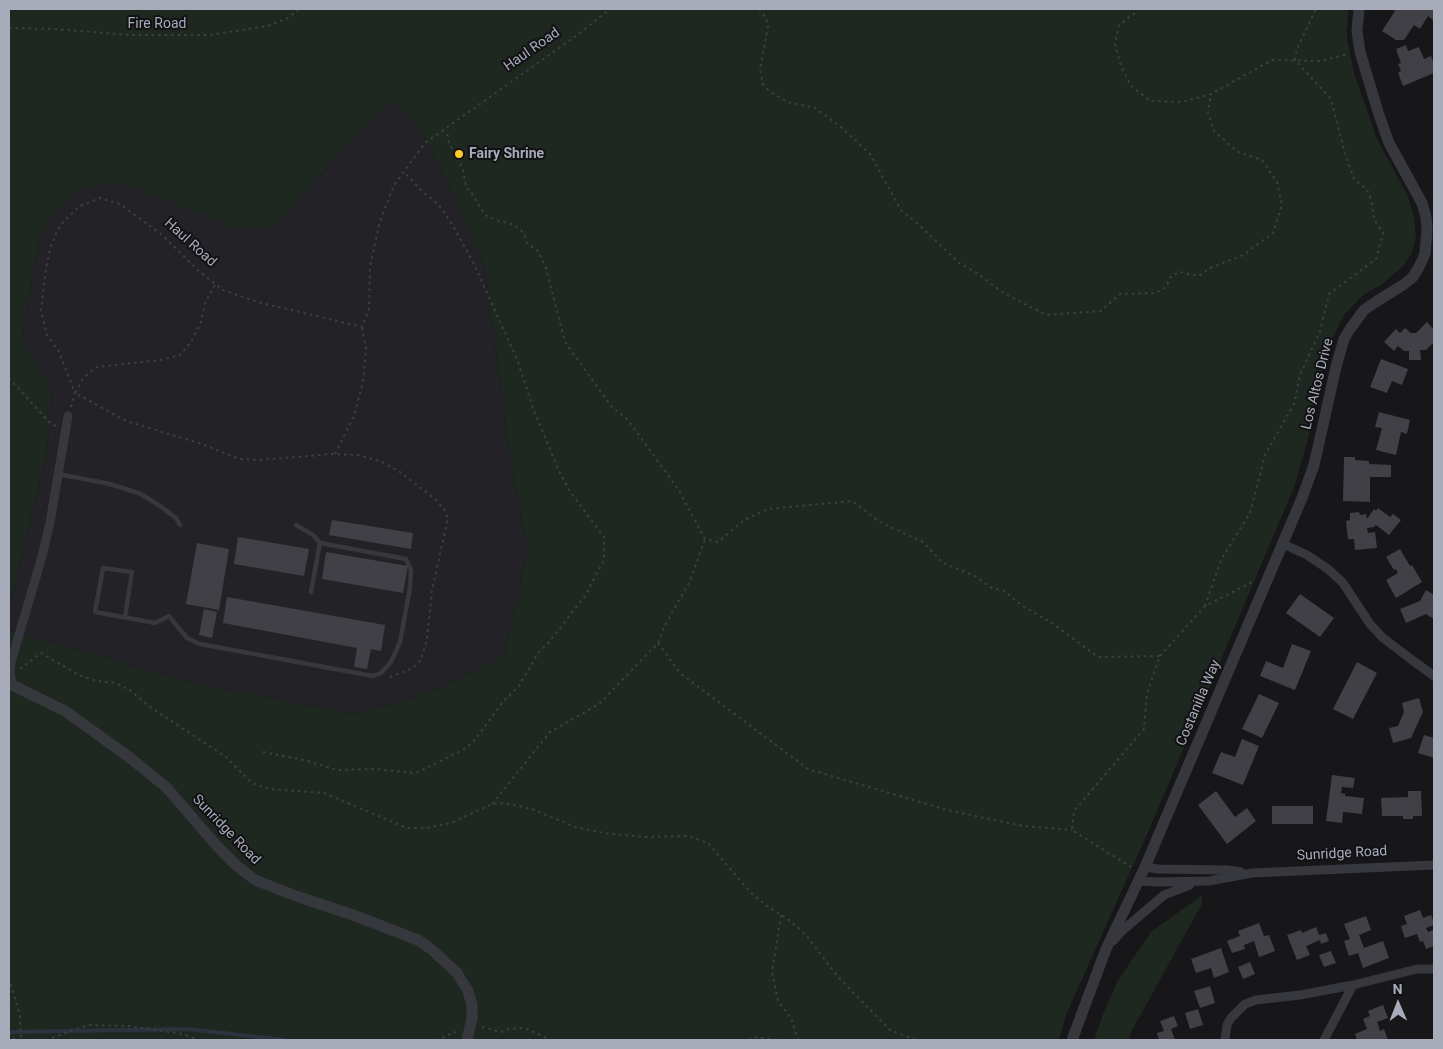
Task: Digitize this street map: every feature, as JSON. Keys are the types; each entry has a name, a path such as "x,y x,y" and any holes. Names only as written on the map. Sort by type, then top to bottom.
{"street":[{"name":"Los Altos Drive","path":"1283,544 1314,465 1344,339 1364,310 1412,278 1419,267 1427,241 1426,217 1422,203 1390,143 1379,115 1360,52 1357,32 1359,9"},
{"path":"10,682 11,662 50,523 68,416"},
{"name":"Costanilla Way","path":"1142,874 1283,544"},
{"path":"1283,544 1307,555 1328,569 1343,583 1370,624 1434,676"},
{"name":"Sunridge Road","path":"10,682 65,711 129,757 166,787 217,846 237,866 255,880 296,896 353,914 418,940 432,949 457,972 468,991 472,1005 468,1040"},
{"name":"Sunridge Road","path":"1142,874 1158,882 1209,881 1252,873 1434,865"},
{"name":"Sunridge Road","path":"1142,874 1158,869 1228,870 1252,873"},
{"path":"1072,1040 1106,949 1142,874"},
{"path":"1106,949 1123,930 1164,895 1180,888 1209,881"},
{"path":"1225,1040 1227,1025 1231,1018 1245,1004 1256,1000 1300,995 1353,985 1417,969 1434,969"},
{"path":"1324,1040 1353,985"}],"lane":[{"path":"58,474 110,484 141,494 176,518 180,525"},
{"path":"125,617 132,572 104,568 95,612 155,623 164,620 168,616 187,638 200,644 373,676 380,673 391,662 400,642 410,588 411,570 406,559 320,543 313,535 296,525"},
{"path":"311,592 320,543"}],"path":[{"name":"Fire Road","path":"9,28 54,29 130,35 208,34 268,26 288,18 299,9"},
{"name":"Haul Road","path":"75,393 60,352 47,335 40,311 51,246 57,231 64,221 80,206 100,198 120,204 162,235 200,272 223,290 258,302 362,328 369,309 370,267 380,222 394,185 425,143 576,36 610,9"},
{"path":"759,9 766,18 768,26 760,70 763,84 769,91 788,102 815,108 841,127 870,154 901,210 959,263 977,273 1006,294 1046,315 1101,311 1120,294 1156,293 1166,286 1170,276 1180,272 1199,276 1210,268 1242,255 1273,233 1282,205 1277,182 1262,160 1238,152 1214,131 1208,112 1211,94"},
{"path":"1140,9 1119,25 1116,44 1121,66 1131,86 1150,101 1182,102 1211,94 1272,60 1320,61 1360,52"},
{"path":"1295,60 1297,49 1316,9"},
{"path":"1205,606 1221,560 1250,513 1265,455 1294,404 1300,375 1320,330 1329,294 1376,259 1383,234 1374,219 1371,199 1367,190 1354,179 1344,150 1331,99 1295,60"},
{"path":"442,130 448,136 449,143 463,170 466,187 485,215 512,224 523,232 526,242 538,251 548,276 565,342 611,406 628,420 673,481 705,539 718,542 744,520 768,509 852,501 880,522 923,542 943,563 975,576 990,587 1004,591 1024,607 1052,623 1098,658 1160,656"},
{"path":"263,752 304,760 337,770 416,773 463,750 474,741 502,703 519,686 538,654 585,596 604,560 604,537 569,490 559,471 533,408 517,359 472,260 439,205 424,193 404,172"},
{"path":"68,416 75,393 84,377 97,367 161,360 180,355 191,342 201,322 205,303 215,284"},
{"path":"335,454 354,416 363,382 366,349 362,328"},
{"path":"9,378 50,422 65,432"},
{"path":"75,393 126,421 202,444 239,459 260,460 335,454 359,455 382,462 436,499 448,518 432,590 427,639 421,660 413,668 398,675 376,681 373,676"},
{"path":"492,804 550,732 599,704 658,643 664,627 690,581 705,539"},
{"path":"1072,830 1074,811 1144,729 1147,693 1160,656 1205,606 1271,572"},
{"path":"658,643 680,673 808,769 947,810 1023,826 1072,830 1142,874"},
{"path":"10,682 41,653 79,675 96,681 116,683 130,691 150,707 226,756 252,783 269,789 324,793 407,828 426,828 451,823 492,804 504,803 532,809 575,827 604,833 643,837 688,836 708,843 750,893 806,935 838,977 890,1030 916,1040"},
{"path":"781,915 772,972 778,1001 792,1018 798,1040"},
{"path":"9,978 20,1016 21,1040"},
{"path":"46,1040 88,1025 129,1026 183,1034 198,1040"},
{"path":"436,1040 471,1026 491,1028 501,1032 509,1029 525,1028 551,1040"},
{"path":"9,1033 15,1040"},
{"path":"749,1040 753,1037 778,1040"}],"shaded area":[{"path":"9,9 1348,9 1347,38 1354,73 1377,139 1407,194 1414,216 1416,236 1412,253 1403,266 1384,283 1362,296 1344,315 1327,350 1309,435 1295,485 1149,830 1066,1015 1059,1040 9,1040 9,630 189,682 352,714 402,701 446,686 504,654 528,550 512,473 484,262 427,141 394,98 268,230 234,228 135,187 103,183 85,187 63,202 40,235 22,336 30,354 52,390 47,451 9,608"},
{"path":"394,98 427,141 484,262 512,473 528,550 504,654 446,686 402,701 352,714 189,682 9,630 9,608 47,451 52,391 30,354 22,336 40,235 63,202 85,187 103,183 135,187 168,200 268,230"},
{"path":"1202,895 1202,904 1130,1034 1131,1040 1094,1040 1118,980 1151,932"}],"building":[{"path":"1391,9 1434,9 1434,18 1433,20 1428,16 1420,29 1414,25 1404,40 1396,40 1382,31 1395,11"},
{"path":"1406,45 1408,51 1419,47 1424,59 1431,56 1434,73 1403,86 1398,73 1401,71 1398,64 1401,63 1396,49"},
{"path":"1427,322 1434,330 1434,342 1426,350 1420,350 1421,360 1409,360 1409,351 1404,351 1398,346 1394,351 1384,342 1396,329 1400,333 1405,328 1411,333 1416,333"},
{"path":"1381,359 1408,369 1402,385 1392,381 1387,393 1370,387"},
{"path":"1379,412 1410,420 1407,434 1401,432 1396,455 1376,450 1382,428 1375,427"},
{"path":"1344,457 1355,457 1355,460 1369,461 1369,464 1391,465 1391,477 1370,477 1370,502 1343,501"},
{"path":"1378,508 1390,517 1393,514 1401,520 1389,535 1376,525 1367,528 1368,533 1375,532 1377,548 1355,550 1354,539 1348,539 1346,521 1350,520 1350,513 1359,512 1360,515 1366,514 1367,519 1374,509 1376,511"},
{"path":"332,520 413,533 411,549 329,535"},
{"path":"238,537 309,549 304,576 234,564"},
{"path":"197,543 229,549 219,610 186,604"},
{"path":"1400,549 1422,582 1396,598 1386,580 1398,573 1386,557"},
{"path":"326,552 408,566 403,593 322,579"},
{"path":"1426,590 1434,595 1434,619 1426,614 1406,623 1400,609 1420,601"},
{"path":"1300,594 1334,618 1320,637 1286,613"},
{"path":"227,597 385,625 381,651 371,649 367,669 354,667 357,648 223,623"},
{"path":"204,609 217,612 212,638 199,635"},
{"path":"1292,644 1311,651 1295,690 1260,676 1266,661 1283,668"},
{"path":"1357,662 1377,673 1353,719 1333,709"},
{"path":"1259,694 1279,703 1262,738 1242,729"},
{"path":"1419,698 1423,712 1411,738 1393,743 1389,728 1398,726 1404,712 1402,703"},
{"path":"1424,735 1434,738 1434,758 1418,753"},
{"path":"1242,739 1259,746 1243,785 1212,773 1221,752 1235,757"},
{"path":"1332,775 1355,778 1353,788 1342,787 1341,793 1345,794 1345,796 1364,798 1362,814 1343,812 1342,823 1326,821"},
{"path":"1216,791 1235,817 1247,808 1256,821 1227,844 1198,805"},
{"path":"1408,791 1421,791 1422,816 1413,816 1413,819 1403,819 1403,816 1382,816 1381,798 1408,797"},
{"path":"1272,806 1313,806 1313,824 1272,824"},
{"path":"1420,910 1423,918 1431,915 1434,923 1434,925 1426,928 1428,932 1433,930 1434,946 1426,949 1423,941 1420,942 1417,934 1405,938 1401,926 1407,924 1404,916"},
{"path":"1366,916 1371,930 1359,935 1364,948 1383,941 1389,958 1363,968 1358,953 1349,956 1344,941 1350,939 1344,924"},
{"path":"1259,923 1264,936 1269,935 1275,951 1259,957 1254,941 1244,945 1245,949 1232,953 1227,941 1240,936 1238,931"},
{"path":"1316,927 1319,935 1326,933 1329,941 1321,944 1320,940 1306,946 1310,955 1297,960 1287,935 1301,930 1302,933"},
{"path":"1221,948 1229,972 1214,978 1211,968 1196,973 1191,959"},
{"path":"1331,951 1336,963 1324,967 1319,955"},
{"path":"1250,962 1255,974 1243,979 1238,967"},
{"path":"1210,986 1215,1003 1200,1008 1194,991"},
{"path":"1383,1005 1388,1018 1377,1022 1380,1031 1384,1029 1388,1040 1357,1040 1355,1034 1367,1029 1363,1019 1370,1016 1368,1011"},
{"path":"1198,1009 1203,1025 1190,1029 1185,1013"},
{"path":"1174,1016 1178,1026 1171,1029 1175,1040 1159,1040 1157,1033 1164,1031 1160,1021"}],"waterway":[{"path":"9,1032 188,1029 285,1040"}],"place":[{"name":"Fairy Shrine","path":"459,154"}]}
